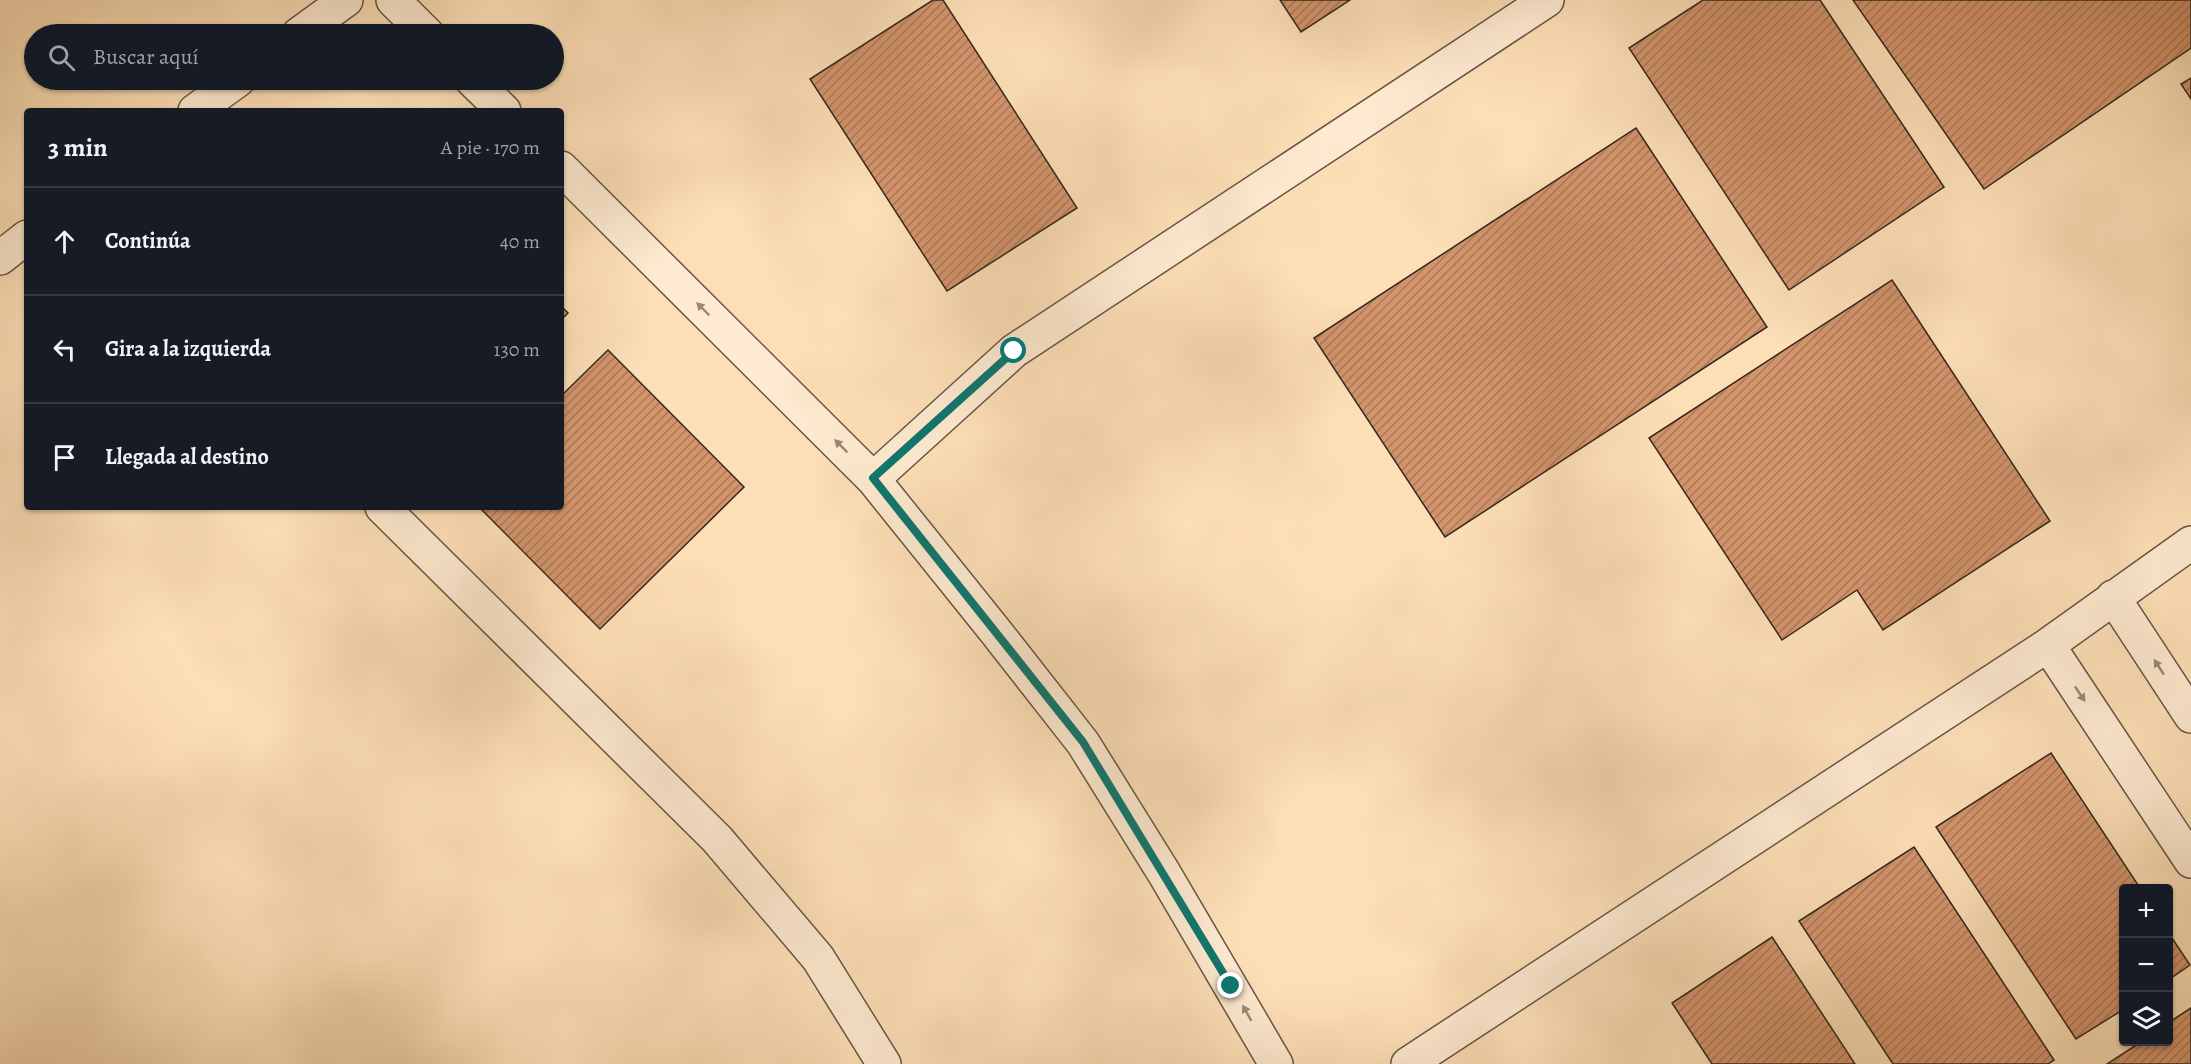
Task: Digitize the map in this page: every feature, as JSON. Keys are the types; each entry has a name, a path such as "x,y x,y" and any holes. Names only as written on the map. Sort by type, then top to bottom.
{"street":[{"path":"313,24 346,0"},
{"path":"393,0 417,24"},
{"path":"873,478 1014,351 1547,0"},
{"path":"199,108 224,90"},
{"path":"482,90 501,108"},
{"path":"564,171 873,478 1083,742 1164,873 1275,1064"},
{"path":"0,258 24,239"},
{"path":"385,510 717,840 818,958 884,1064"},
{"path":"1408,1064 2048,645 2191,543"},
{"path":"2113,597 2191,716"},
{"path":"2048,645 2191,861"}],"building":[{"path":"933,0 943,0 1077,208 947,291 810,79"},
{"path":"1280,0 1350,0 1301,32"},
{"path":"1703,0 1820,0 1944,187 1789,290 1629,48"},
{"path":"1853,0 2191,0 2191,48 1984,189"},
{"path":"2191,78 2191,99 2181,84"},
{"path":"1636,128 1767,327 1445,537 1314,338"},
{"path":"1892,280 2050,521 1883,630 1857,590 1782,640 1649,438"},
{"path":"608,350 744,487 600,629 482,510 564,510 564,393"},
{"path":"2051,753 2137,884 2119,884 2119,1012 2076,1039 1936,827"},
{"path":"1914,847 2054,1060 2048,1064 1893,1064 1799,921"},
{"path":"1772,937 1855,1064 1712,1064 1672,1003"},
{"path":"2173,940 2190,965 2173,977"},
{"path":"2191,1008 2191,1064 2107,1064 2135,1046 2173,1046 2173,1020"}],"route":[{"path":"1014,351 873,478 1083,742 1231,986"}]}
